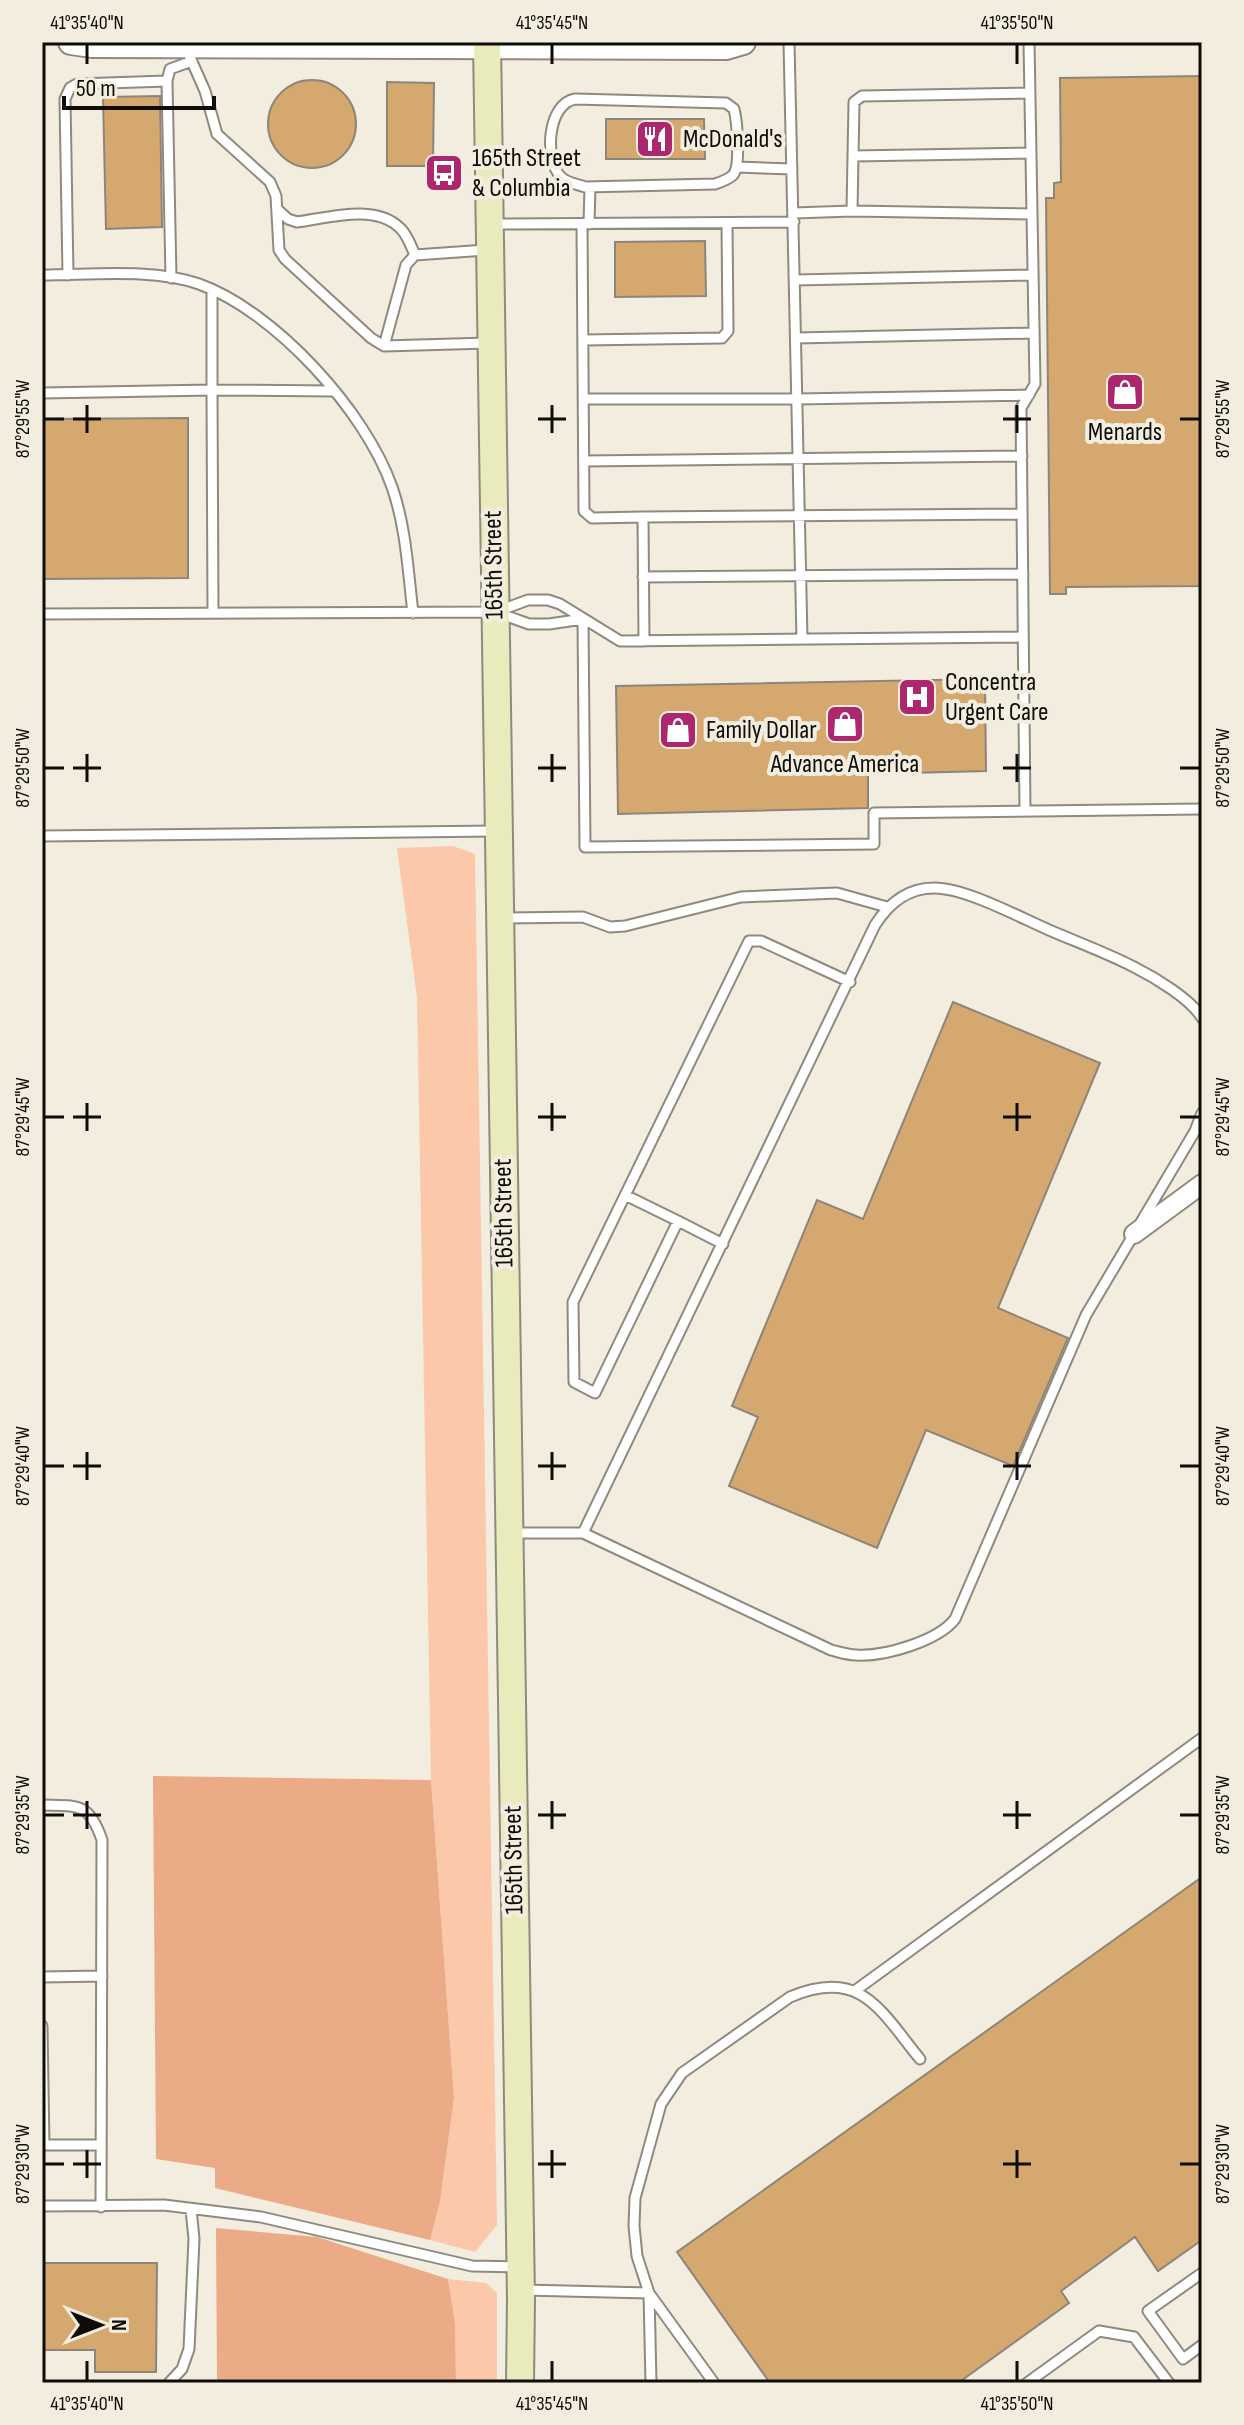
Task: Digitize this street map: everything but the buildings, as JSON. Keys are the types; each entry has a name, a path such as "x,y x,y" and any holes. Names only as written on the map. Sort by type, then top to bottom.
{"main road":[{"name":"165th Street","path":"487,44 521,2279 520,2383"}],"street":[{"path":"71,42 188,53 487,44 726,47 743,42"},
{"path":"1134,1234 1202,1184"}],"lane":[{"path":"789,42 802,639"},
{"path":"1025,811 1021,408 1035,384 1029,42"},
{"path":"171,278 167,81 170,69 188,53 205,91 217,134 270,182 276,196 279,250 285,259 371,338 384,346 491,343"},
{"path":"68,275 65,99 70,88 77,84 167,81"},
{"path":"852,211 854,102 862,96 1030,93"},
{"path":"575,99 726,103 734,109 737,120 737,167 733,175 715,184 590,187 568,182 559,176 551,152 553,120 566,100 575,99"},
{"path":"853,156 1031,153"},
{"path":"737,167 792,169"},
{"path":"590,187 586,224 583,399 584,511 592,518 1022,514"},
{"path":"277,209 297,222 367,214 388,218 402,229 415,255"},
{"path":"384,346 406,265 415,255 490,237 586,224 727,223 852,211 1032,214"},
{"path":"583,340 722,338 728,331 727,223"},
{"path":"42,275 152,275 199,284 253,315 303,356 335,391 366,433 382,462 402,526 413,613"},
{"path":"795,280 1033,275"},
{"path":"212,290 213,613"},
{"path":"796,338 1034,333"},
{"path":"42,393 335,391"},
{"path":"583,399 1029,395"},
{"path":"584,461 1022,456"},
{"path":"643,517 644,641"},
{"path":"643,577 1023,574"},
{"path":"42,614 495,612 528,600 548,600 560,604 620,641 1023,637"},
{"path":"495,612 529,624 583,619"},
{"path":"583,619 585,847 874,844 874,813 1202,809"},
{"path":"42,836 498,831"},
{"path":"583,1533 875,925 887,907 903,895 917,890 934,888 965,894 1135,967 1192,1004 1202,1018"},
{"path":"499,918 583,917 610,927 625,926 741,897 837,893 887,907"},
{"path":"678,1221 595,1393 574,1382 573,1302 749,941 761,941 850,982"},
{"path":"509,1533 583,1533 831,1650 868,1655 937,1635 955,1619 1086,1315 1195,1131 1202,1113"},
{"path":"625,1195 723,1244"},
{"path":"856,1990 1202,1738"},
{"path":"42,1805 77,1806 95,1819 102,1840 101,2207"},
{"path":"42,1977 102,1976"},
{"path":"651,2383 649,2293 637,2256 635,2198 661,2104 682,2073 790,1997 805,1990 824,1987 856,1990 877,2006 920,2059"},
{"path":"42,2026 43,2145 101,2145"},
{"path":"42,2206 164,2205 261,2217 521,2279 649,2293 714,2383"},
{"path":"169,2383 182,2369 189,2349 194,2239 191,2209"},
{"path":"1202,2273 1148,2311 1183,2359 1202,2345"},
{"path":"1027,2383 1099,2331 1134,2337 1169,2383"}],"shaded area":[{"path":"453,846 475,854 497,2225 475,2252 430,2240 440,2200 454,2098 431,1780 417,997 397,848"},
{"path":"153,1776 431,1780 454,2098 440,2201 430,2240 215,2188 215,2168 156,2159"},
{"path":"216,2228 317,2237 448,2279 455,2323 456,2383 217,2383"},
{"path":"448,2279 486,2283 497,2293 497,2383 456,2383 455,2323"}],"place":[{"name":"McDonald's","path":"655,139"},
{"name":"165th Street & Columbia","path":"444,173"},
{"name":"Menards","path":"1125,392"},
{"name":"Concentra Urgent Care","path":"917,697"},
{"name":"Advance America","path":"845,724"},
{"name":"Family Dollar","path":"678,730"}]}
